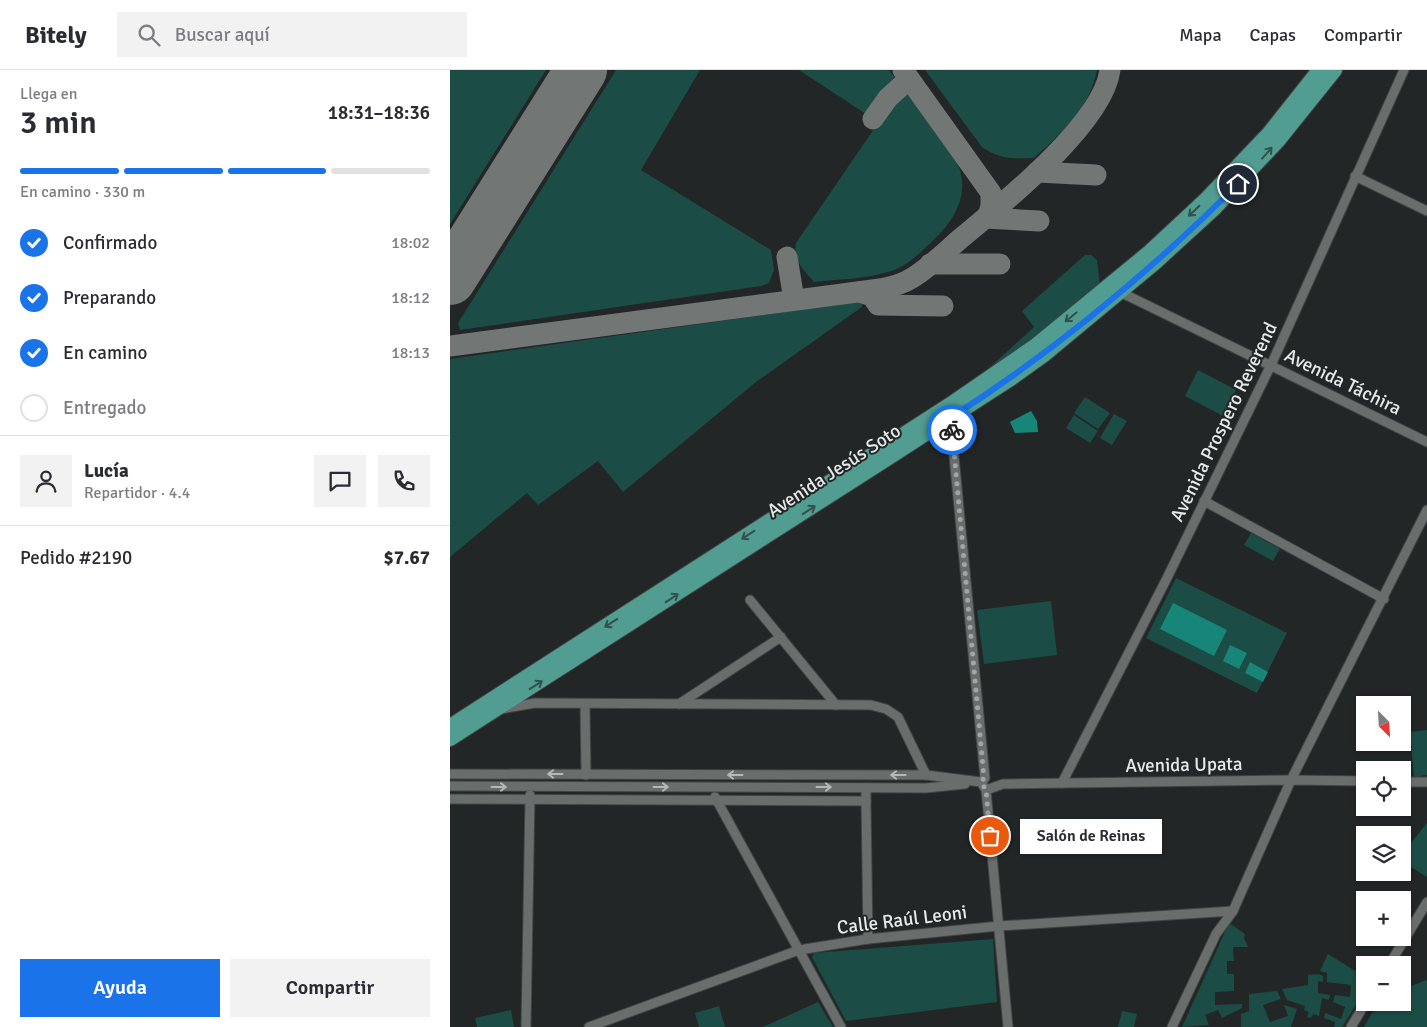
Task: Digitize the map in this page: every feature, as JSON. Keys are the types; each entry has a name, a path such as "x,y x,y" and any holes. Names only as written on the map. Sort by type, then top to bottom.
{"main road":[{"name":"Avenida Jesús Soto","path":"1116,288 1230,176 1269,133 1320,70"},
{"name":"Avenida Jesús Soto","path":"450,739 499,709 949,412 1036,345 1175,245 1238,184 1278,140 1334,70"},
{"name":"Avenida Jesús Soto","path":"450,726 949,412"}],"street":[{"name":"Avenida Prospero Reverend","path":"1062,783 1271,365 1404,70"},
{"path":"1355,176 1427,211"},
{"name":"Avenida Táchira","path":"1116,288 1427,442"},
{"path":"949,412 1008,1027"},
{"path":"1204,501 1384,599"},
{"path":"1172,1027 1216,934 1233,911 1290,780 1384,599 1427,510"},
{"path":"750,600 836,705"},
{"path":"680,704 780,637"},
{"path":"499,709 535,703 871,705 886,709 898,717 926,775"},
{"path":"585,704 586,774"},
{"path":"450,774 926,775 984,783"},
{"name":"Avenida Upata","path":"984,783 1356,781"},
{"path":"1411,782 1427,782"},
{"path":"450,786 926,788 984,783"},
{"path":"526,1027 529,800 532,787"},
{"path":"712,787 716,800 841,1027"},
{"path":"866,788 868,939"},
{"path":"450,799 866,801"},
{"path":"1394,956 1427,902"},
{"name":"Calle Raúl Leoni","path":"589,1027 799,950 868,939 999,926 1233,911"},
{"path":"1351,1027 1361,1011"}],"shaded area":[{"path":"450,70 546,70 450,224"},
{"path":"616,70 700,70 641,170 771,250 774,270 769,283 761,286 460,330 458,323"},
{"path":"799,70 889,70 898,82 866,114"},
{"path":"925,70 1097,70 1088,97 1073,119 1034,158 1019,158 1000,156 982,147"},
{"path":"906,92 943,140 959,167 962,191 955,213 933,241 915,258 897,269 866,277 814,282 797,259 796,243 890,106"},
{"path":"1085,255 1091,255 1097,260 1100,286 1061,319 977,379 1034,327 1022,311"},
{"path":"863,301 862,307 756,382 623,492 598,461 538,505 527,493 450,557 450,359"},
{"path":"1198,370 1236,390 1223,416 1185,396"},
{"path":"1085,397 1110,413 1098,429 1074,413"},
{"path":"1031,411 1037,421 1038,432 1015,433 1010,422"},
{"path":"1114,414 1127,421 1112,445 1100,438"},
{"path":"1074,415 1098,431 1090,443 1066,428"},
{"path":"1251,533 1280,549 1273,561 1244,545"},
{"path":"1176,578 1287,633 1257,693 1146,638"},
{"path":"1051,601 1057,655 984,664 977,610"},
{"path":"1173,603 1227,630 1214,656 1160,629"},
{"path":"1230,645 1247,653 1239,669 1223,661"},
{"path":"1250,662 1268,672 1263,682 1245,673"},
{"path":"1427,730 1427,775 1414,777 1411,732"},
{"path":"1427,823 1427,877 1411,867 1411,843"},
{"path":"1229,923 1245,934 1244,938 1248,947 1233,947 1234,961 1227,961 1227,974 1234,974 1234,991 1215,992 1215,1005 1242,1004 1242,1008 1222,1018 1218,1010 1205,1015 1209,1025 1182,1027"},
{"path":"993,939 997,1002 846,1021 812,957 814,953"},
{"path":"1328,954 1356,971 1356,1005 1342,1027 1334,1027 1335,1022 1324,1018 1325,1013 1341,1019 1345,1007 1333,1002 1335,995 1350,997 1351,985 1327,982 1327,973 1320,971"},
{"path":"1318,974 1323,976 1323,982 1318,981 1318,993 1330,995 1329,1000 1322,998 1319,1016 1313,1014 1311,1018 1307,1017 1309,1012 1304,1010 1305,1006 1287,1000 1282,989 1308,985 1308,975"},
{"path":"1427,980 1427,1027 1364,1027 1373,1011 1411,1011 1411,986"},
{"path":"1277,991 1281,999 1263,1005 1270,1022 1288,1016 1284,1005 1297,1009 1291,1027 1241,1027 1241,1014 1249,1011 1249,994"},
{"path":"818,1002 833,1027 763,1027"},
{"path":"719,1006 725,1027 699,1027 695,1013"},
{"path":"511,1010 514,1027 477,1027 475,1018"},
{"path":"1122,1011 1137,1014 1134,1027 1118,1027"}],"taxiway":[{"path":"903,70 991,193 991,206 988,216"},
{"path":"450,346 880,289 905,282 937,260 1048,162 1089,114 1103,91 1110,70"},
{"path":"873,119 888,98 909,79"},
{"path":"1037,172 1096,175"},
{"path":"985,218 1039,221"},
{"path":"787,257 794,300"},
{"path":"930,264 1000,264"},
{"path":"860,292 872,296 878,305 943,306"}],"runway":[{"path":"450,279 581,70"}],"way so far":[{"path":"952,430 984,778 981,782 986,790 990,836"}],"place":[{"name":"Salón de Reinas","path":"990,836"}],"route":[{"path":"952,430 950,418 1044,355 1156,262 1215,208 1238,184"}]}
